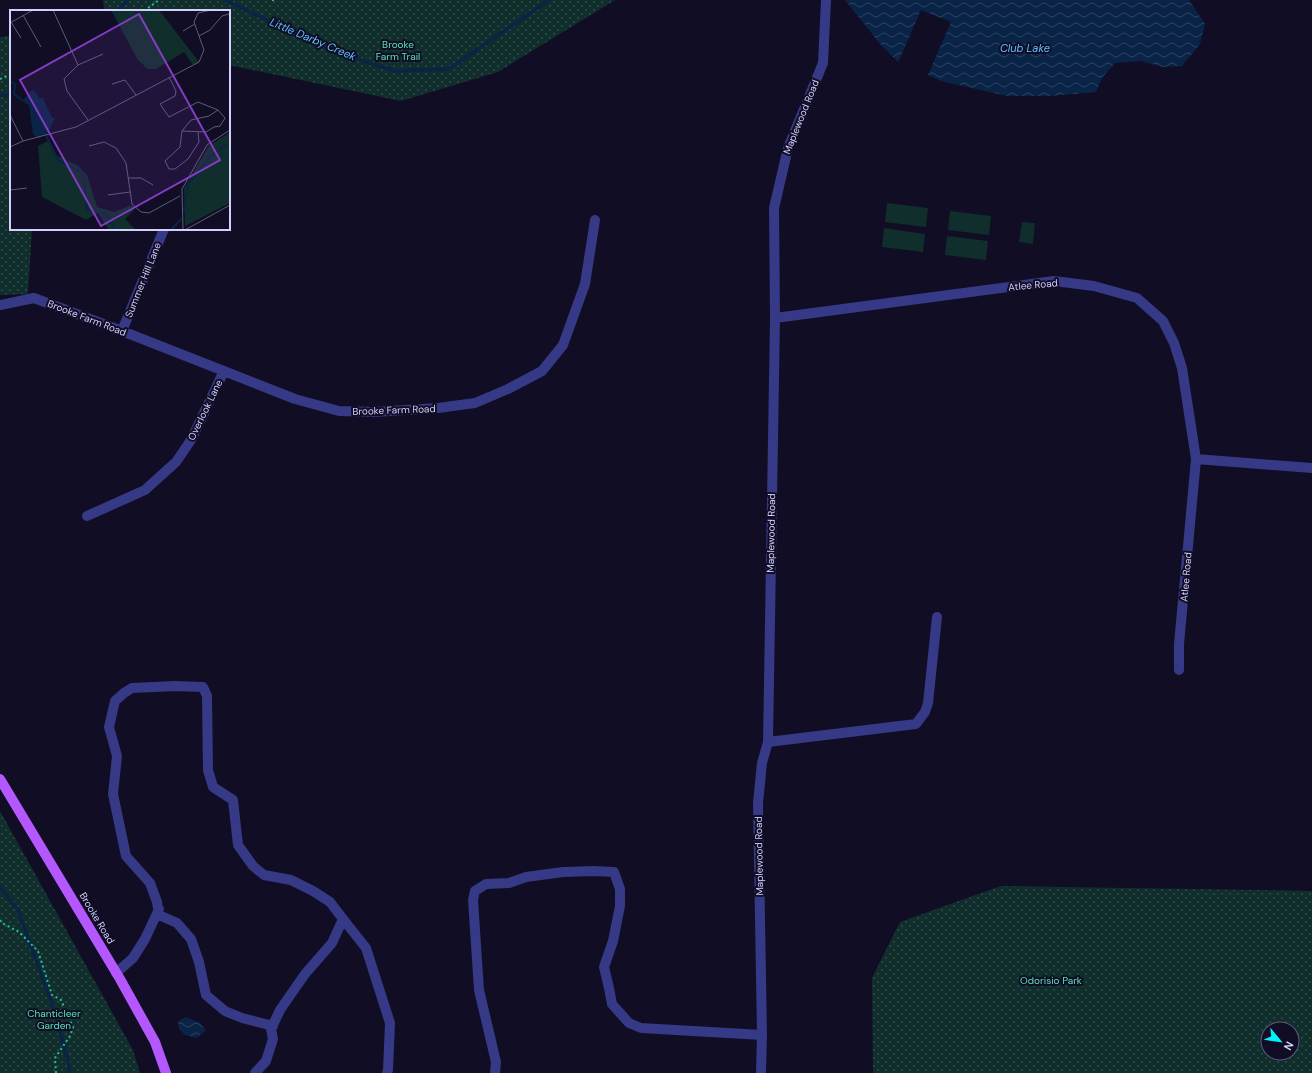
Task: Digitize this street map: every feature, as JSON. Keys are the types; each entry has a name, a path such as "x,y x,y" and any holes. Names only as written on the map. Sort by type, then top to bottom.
{"main road":[{"name":"Brooke Road","path":"0,779 116,973 155,1042 166,1073"}],"street":[{"name":"Maplewood Road","path":"761,1073 762,1036 758,803 762,763 768,742 775,318 774,208 788,148 823,63 826,0"},
{"name":"Brooke Farm Road","path":"0,305 34,298 295,399 339,411 374,412 438,408 475,403 508,389 542,371 563,345 585,284 594,220"},
{"name":"Summer Hill Lane","path":"122,331 164,230"},
{"name":"Atlee Road","path":"775,318 1054,281 1094,286 1137,298 1163,321 1174,343 1182,368 1196,460 1179,644 1179,670"},
{"name":"Overlook Lane","path":"87,516 145,490 176,462 191,440 224,371"},
{"path":"1196,460 1312,468"},
{"path":"768,742 916,724 925,712 928,703 937,617"},
{"path":"272,1026 242,1018 224,1010 206,995 199,962 191,939 177,923 159,915 157,902 150,883 126,856 114,794 117,756 109,727 115,701 132,688 175,686 203,687 207,696 208,770 213,787 233,800 238,845 253,866 264,875 292,880 330,902 366,948 390,1023 387,1073"},
{"path":"495,1073 496,1062 479,990 473,900 475,891 486,884 509,883 526,877 563,872 614,872 620,889 620,906 613,942 604,967 612,1004 629,1023 641,1028 762,1036"},
{"path":"116,973 133,958 145,939 158,909"},
{"path":"255,1073 266,1061 273,1039 271,1029 280,1010 305,974 332,943 343,919"}],"path":[{"path":"145,10 159,0"},
{"path":"0,79 10,74"},
{"path":"0,920 2,923 19,932 38,951 52,995 61,1000 73,1028 70,1036 55,1058 56,1073"}],"green space":[{"name":"Brooke Farm Trail","path":"103,0 615,0 498,72 401,101 230,65 230,10 104,10"},
{"path":"10,36 10,230 32,230 28,294 0,295 0,37"},
{"path":"887,203 928,208 926,227 885,222"},
{"path":"950,211 991,216 989,235 948,230"},
{"path":"1022,222 1035,223 1033,244 1019,242"},
{"path":"884,228 925,234 923,252 882,247"},
{"path":"947,236 988,241 986,260 945,255"},
{"name":"Chanticleer Garden","path":"0,811 133,1050 140,1073 0,1073"},
{"name":"Odorisio Park","path":"1001,886 1312,891 1312,1073 873,1073 872,978 900,922"}],"water":[{"name":"Club Lake","path":"845,0 1189,0 1205,24 1200,44 1182,66 1163,67 1140,61 1115,63 1102,78 1096,92 1052,96 1007,96 941,81 897,61 881,45"},
{"path":"186,1017 200,1023 206,1030 197,1038 185,1035 179,1029 178,1021"}],"pier":[{"path":"921,10 951,22 916,101 914,102 891,92 890,90 901,64 898,63"}],"waterway":[{"name":"Little Darby Creek","path":"119,10 128,0"},
{"name":"Little Darby Creek","path":"225,0 335,52 395,71 449,69 549,0"},
{"name":"Little Darby Creek","path":"0,95 10,95"},
{"path":"0,887 18,910 52,1004 70,1073"}]}
